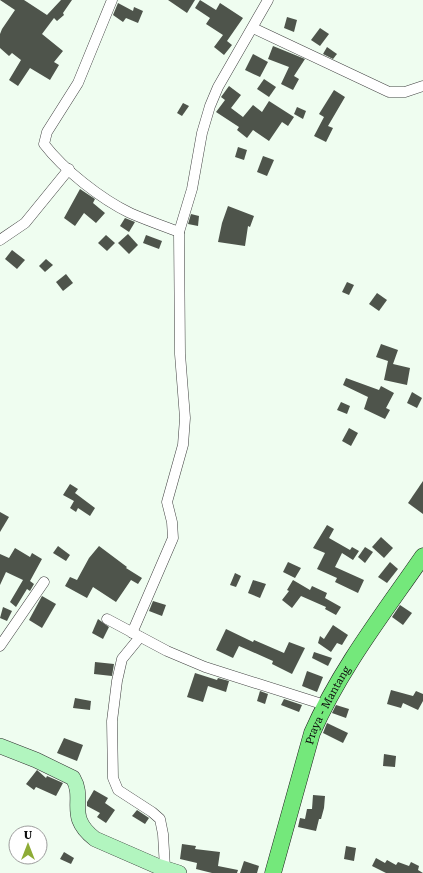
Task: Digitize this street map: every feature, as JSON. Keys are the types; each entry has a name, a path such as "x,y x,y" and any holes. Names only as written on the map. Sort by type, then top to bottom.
{"main road":[{"name":"Praya - Mantang","path":"273,873 312,734 325,705 356,653 423,556"}],"street":[{"path":"112,0 78,83 44,140 45,146 92,189 122,208 179,232"},
{"path":"165,868 163,834 160,820 152,812 118,790 113,778 111,728 116,681 122,659 136,635 173,538 172,522 167,502 183,445 185,418 181,360 179,232 192,189 207,114 218,87 253,28 265,1"},
{"path":"253,28 389,92 405,92 423,86"},
{"path":"0,240 25,223 69,169"},
{"path":"0,646 44,582"},
{"path":"106,619 136,635 205,667 325,705"},
{"path":"0,746 36,760 73,778 77,788 78,818 88,834 95,839 179,873"}],"building":[{"path":"0,0 24,0 47,15 61,0 72,0 63,13 64,15 57,21 54,18 42,34 63,51 54,62 59,65 50,80 30,68 18,86 9,80 21,60 12,53 9,56 0,48 0,34 15,10"},
{"path":"168,0 195,0 187,13"},
{"path":"200,0 216,10 220,3 243,18 227,41 232,45 224,55 214,47 223,35 206,24 210,18 195,8"},
{"path":"118,3 133,11 134,7 143,11 138,23 126,18 123,22 113,15"},
{"path":"287,17 297,20 294,32 284,28"},
{"path":"320,28 329,34 320,46 311,40"},
{"path":"273,46 305,59 294,76 299,79 293,90 281,84 289,67 268,59"},
{"path":"327,47 337,54 333,59 323,54"},
{"path":"253,54 268,62 260,77 245,70"},
{"path":"264,79 276,87 269,97 257,89"},
{"path":"229,86 241,95 231,108 243,117 253,105 262,112 269,101 294,117 288,126 282,122 269,141 253,130 247,138 237,130 239,127 216,112 225,100 221,97"},
{"path":"334,90 345,97 328,126 333,128 326,142 314,136 324,117 319,114"},
{"path":"183,103 189,106 182,116 177,113"},
{"path":"297,107 306,111 303,119 294,114"},
{"path":"238,147 247,150 244,160 235,157"},
{"path":"263,156 274,160 267,176 257,172"},
{"path":"80,189 95,199 93,203 105,213 96,223 84,213 75,226 64,218"},
{"path":"228,206 254,216 250,227 248,226 245,246 218,242 222,223"},
{"path":"191,214 199,216 198,226 188,224"},
{"path":"125,218 135,222 129,232 120,226"},
{"path":"128,234 138,245 129,254 118,243"},
{"path":"106,235 115,243 107,251 98,243"},
{"path":"146,235 162,241 159,249 143,243"},
{"path":"12,250 25,260 17,269 5,259"},
{"path":"46,259 53,265 45,272 39,266"},
{"path":"66,274 73,283 63,291 56,282"},
{"path":"347,282 354,285 349,295 342,292"},
{"path":"377,293 387,300 379,311 369,304"},
{"path":"381,344 398,350 393,364 410,368 407,385 384,380 388,361 376,357"},
{"path":"346,378 379,390 381,386 394,393 386,408 390,410 385,419 364,409 368,397 343,385"},
{"path":"412,392 422,398 417,408 407,403"},
{"path":"341,402 350,406 347,414 337,410"},
{"path":"349,428 358,433 351,446 342,441"},
{"path":"423,481 423,514 408,503"},
{"path":"70,484 78,489 75,493 95,508 90,516 78,508 76,512 70,508 74,501 63,495"},
{"path":"0,512 9,517 0,532"},
{"path":"327,525 334,529 329,538 350,550 352,547 359,551 353,560 342,553 335,567 364,580 358,593 335,582 337,578 317,569 325,553 313,548"},
{"path":"381,537 393,548 384,558 372,547"},
{"path":"58,546 70,555 66,561 53,553"},
{"path":"99,546 127,567 126,568 142,578 138,584 131,580 116,602 93,587 87,598 65,586 70,577 77,580 89,558"},
{"path":"365,547 373,552 365,563 358,557"},
{"path":"15,548 30,557 32,553 42,559 30,581 34,584 30,591 27,589 16,607 10,602 23,580 6,572 0,585 0,554 9,558"},
{"path":"288,562 301,568 295,578 283,572"},
{"path":"390,562 398,569 387,583 378,577"},
{"path":"235,573 241,576 236,587 230,585"},
{"path":"253,580 266,584 260,598 248,593"},
{"path":"293,580 310,590 312,586 327,593 325,598 341,607 336,615 325,609 326,607 301,596 292,608 282,600 289,591 287,590"},
{"path":"42,596 56,604 42,628 29,620"},
{"path":"153,601 166,605 162,616 149,611"},
{"path":"400,605 412,613 403,625 392,617"},
{"path":"3,607 12,611 7,621 0,618"},
{"path":"98,619 109,627 103,639 92,633"},
{"path":"333,625 348,635 342,645 337,643 331,652 318,643 320,636 324,639"},
{"path":"226,629 253,642 254,640 284,653 289,642 305,648 292,674 272,664 273,661 239,646 233,658 216,650"},
{"path":"314,652 332,658 328,666 312,658"},
{"path":"95,662 114,664 112,676 94,674"},
{"path":"307,671 323,677 317,692 302,686"},
{"path":"195,673 217,680 218,678 229,681 226,692 208,686 203,702 187,697"},
{"path":"391,690 413,696 416,691 423,694 423,701 418,710 403,703 401,708 387,704"},
{"path":"260,691 268,694 265,704 257,701"},
{"path":"75,698 91,701 90,710 73,708"},
{"path":"284,699 302,705 299,712 281,705"},
{"path":"336,705 349,709 346,718 332,713"},
{"path":"327,723 348,733 343,743 323,733"},
{"path":"64,738 83,745 77,761 57,753"},
{"path":"384,754 396,756 395,767 383,766"},
{"path":"37,770 46,778 47,776 63,783 56,796 36,787 34,790 26,784"},
{"path":"94,790 108,798 105,803 115,810 106,823 97,817 100,813 87,806 87,802"},
{"path":"313,795 325,796 324,808 316,831 298,827 300,818 305,819 307,809 312,809"},
{"path":"137,810 149,818 145,824 132,816"},
{"path":"182,844 196,846 195,849 220,852 218,866 238,870 237,873 212,873 196,869 197,863 180,859"},
{"path":"346,846 356,848 354,861 344,859"},
{"path":"64,852 74,858 71,864 60,859"},
{"path":"376,858 385,863 387,860 396,865 398,862 409,866 411,862 419,866 418,870 423,873 386,873 372,866"},
{"path":"244,861 259,866 257,873 240,873"}]}
